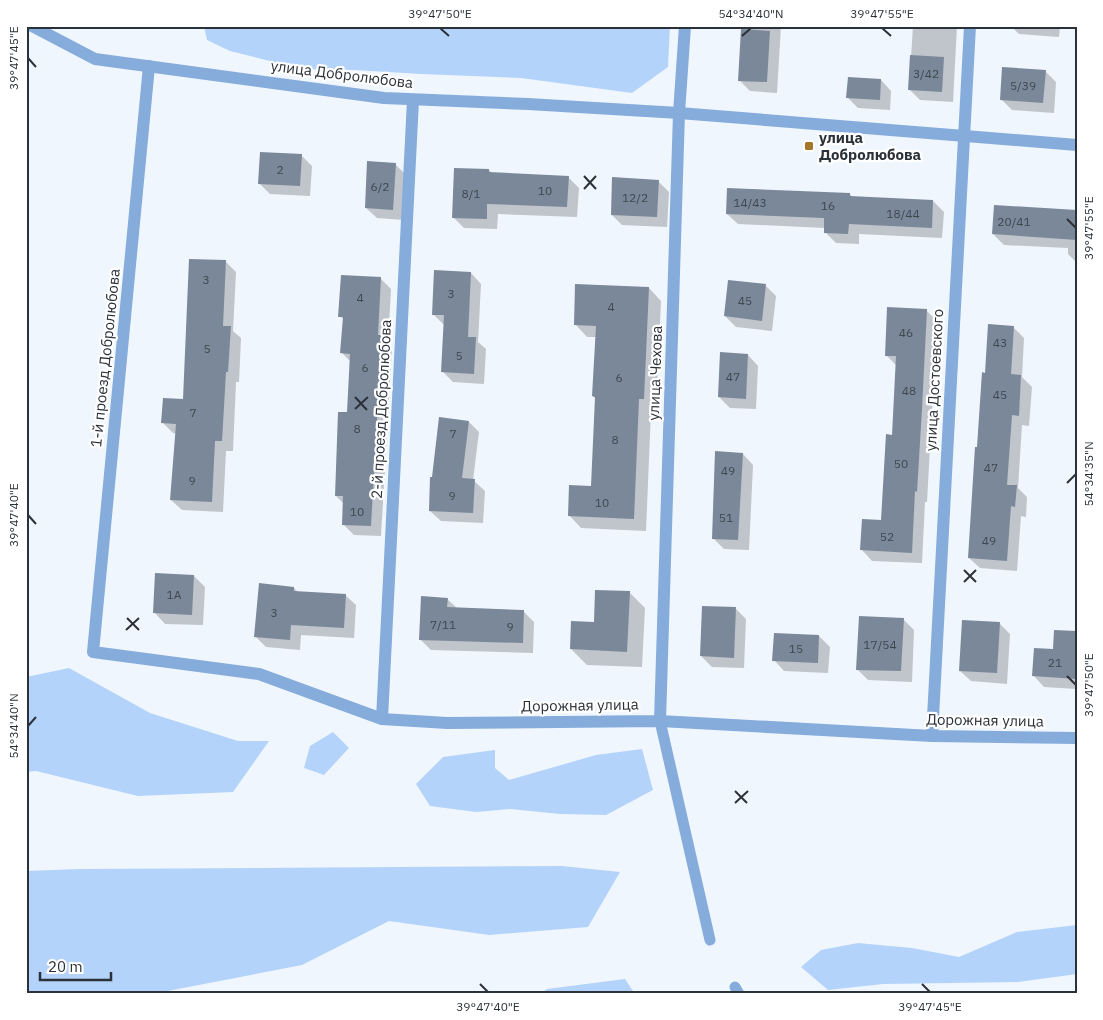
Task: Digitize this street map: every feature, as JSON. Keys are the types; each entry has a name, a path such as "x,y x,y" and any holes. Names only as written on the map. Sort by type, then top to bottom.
{"street":[{"name":"улица Добролюбова","path":"32,26 95,59 384,98 679,113 1077,145"},
{"name":"улица Чехова","path":"660,721 679,113 685,26"},
{"name":"улица Достоевского","path":"932,736 970,26"},
{"name":"1-й проезд Добролюбова","path":"93,652 149,66"},
{"name":"2-й проезд Добролюбова","path":"382,719 413,100"},
{"name":"Дорожная улица","path":"93,652 259,674 382,719 447,724 660,721 932,736 1077,738"}],"lane":[{"path":"660,721 710,940"}],"shaded area":[{"path":"204,26 670,26 668,67 632,93 521,78 301,69 230,51 207,40"},
{"path":"69,668 150,713 238,741 269,741 233,792 138,796 36,771 26,772 26,677"},
{"path":"333,732 349,748 324,775 304,768 310,746"},
{"path":"642,749 653,790 606,815 560,814 510,809 476,812 430,806 416,784 443,757 495,750 495,768 509,780 596,755"},
{"path":"562,866 620,872 588,927 489,935 389,921 302,965 152,994 26,994 26,871 79,869"},
{"path":"1077,925 1077,974 1018,982 883,984 828,990 801,967 821,950 858,943 912,948 959,957 1017,932"},
{"path":"625,979 635,994 540,994 547,989"}],"building":[{"path":"741,29 770,31 767,82 738,81"},
{"path":"910,55 944,57 942,92 908,90"},
{"path":"1002,67 1046,70 1043,103 1000,100"},
{"path":"848,77 881,79 880,100 846,98"},
{"path":"260,152 302,154 300,186 258,184"},
{"path":"367,161 396,163 393,210 365,208"},
{"path":"454,168 489,169 489,172 569,176 567,207 487,204 487,219 452,218"},
{"path":"612,177 659,180 657,217 611,215"},
{"path":"727,188 850,193 850,196 933,200 932,228 849,224 848,234 824,233 824,218 726,214"},
{"path":"994,205 1077,210 1077,240 992,234"},
{"path":"189,259 226,260 223,326 231,326 222,441 215,441 212,502 170,500 176,424 161,423 163,398 183,399"},
{"path":"434,270 471,272 468,337 476,337 474,374 441,372 444,315 432,315"},
{"path":"341,275 381,277 378,335 382,335 371,526 342,525 343,496 335,496 338,412 347,412 350,354 340,353 343,317 338,317"},
{"path":"728,280 766,284 762,321 724,316"},
{"path":"575,284 649,287 644,399 639,399 634,519 568,516 569,485 591,486 595,397 592,396 596,326 574,325"},
{"path":"887,307 927,309 912,553 860,550 862,519 881,520 886,434 892,435 896,356 885,356"},
{"path":"988,324 1014,326 1011,374 1021,375 1019,416 1012,415 1007,485 1017,485 1015,507 1011,506 1007,561 968,558 975,447 977,447 982,372 985,373"},
{"path":"720,352 748,354 746,399 718,397"},
{"path":"439,417 469,421 462,478 475,479 473,513 429,511 430,477 432,477"},
{"path":"715,451 743,453 738,540 712,539"},
{"path":"155,573 194,575 192,615 153,613"},
{"path":"259,583 294,587 294,591 346,594 344,628 291,625 290,640 254,637"},
{"path":"595,590 630,591 627,652 570,649 571,621 594,622"},
{"path":"421,596 448,598 447,607 524,610 523,643 419,640"},
{"path":"702,606 736,607 734,658 700,656"},
{"path":"859,616 904,618 901,671 856,670"},
{"path":"962,620 1000,622 997,673 959,671"},
{"path":"1054,630 1077,631 1077,679 1032,676 1034,648 1053,649"},
{"path":"774,633 819,635 818,663 772,661"}],"place":[{"name":"улица Добролюбова","path":"809,146"}]}
